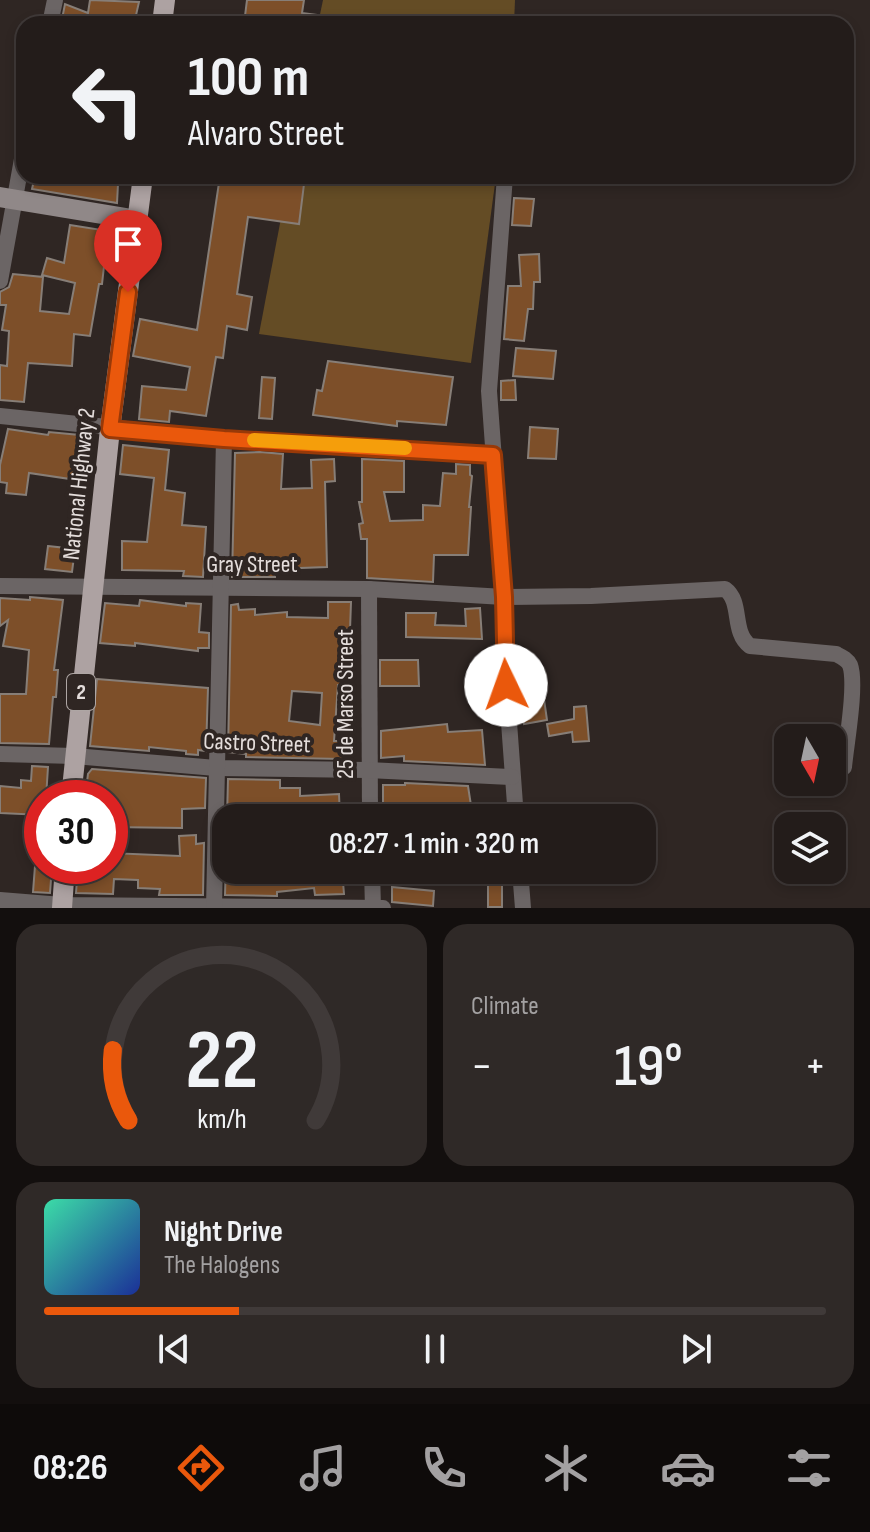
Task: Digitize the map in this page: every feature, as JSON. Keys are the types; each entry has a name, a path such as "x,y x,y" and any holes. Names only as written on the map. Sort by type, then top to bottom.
{"main road":[{"name":"National Highway 2","path":"72,780 110,429 142,184"},
{"path":"7,198 138,220"},
{"path":"62,906 64,884"}],"street":[{"path":"0,281 7,198 16,172"},
{"path":"504,184 489,391 515,804"},
{"path":"0,416 224,439 493,455"},
{"path":"214,908 224,439"},
{"name":"Gray Street","path":"0,586 369,589 504,597 725,589 734,599 742,638 750,646 836,654 850,664 846,744"},
{"name":"25 de Marso Street","path":"369,589 369,804"},
{"name":"Castro Street","path":"0,754 74,756 216,768 368,770 512,777"},
{"path":"372,884 373,908"},
{"path":"521,884 523,908"},
{"path":"0,900 62,906 383,908"}],"shaded area":[{"path":"323,0 515,0 514,16 320,16"},
{"path":"287,184 495,184 471,363 259,334"}],"building":[{"path":"90,0 139,2 136,16 63,16 65,4 88,13"},
{"path":"247,0 304,0 302,13 326,16 245,16"},
{"path":"33,184 118,184 117,203 32,189"},
{"path":"219,184 304,184 299,224 248,217 237,294 252,297 247,330 227,326 223,358 216,357 206,416 170,411 169,422 139,419 142,386 186,390 190,367 133,356 140,319 197,330"},
{"path":"514,198 534,199 531,226 512,225"},
{"path":"70,225 108,231 102,284 99,284 90,336 74,334 72,366 28,363 24,402 0,400 0,365 7,366 9,331 2,330 6,305 0,305 0,292 9,287 13,274 43,277 40,311 69,314 75,283 42,275 47,258 64,263"},
{"path":"539,254 540,282 534,282 533,309 528,309 524,341 504,339 508,286 521,286 519,255"},
{"path":"516,348 556,351 553,379 513,376"},
{"path":"328,361 453,377 446,425 397,421 397,426 313,415 317,390 322,391"},
{"path":"262,377 275,378 272,419 259,418"},
{"path":"515,380 516,400 501,400 501,381"},
{"path":"530,427 558,429 556,459 528,458"},
{"path":"8,429 48,435 49,432 90,436 85,462 80,461 77,480 29,473 26,495 6,493 7,483 0,482 0,465"},
{"path":"123,445 169,450 165,490 185,493 182,525 206,527 203,577 183,576 184,571 122,570 122,541 147,542 154,478 120,474"},
{"path":"235,453 283,454 281,489 312,488 311,460 334,459 335,481 325,482 327,567 274,569 275,577 232,577"},
{"path":"362,459 404,461 404,492 384,492 390,521 423,520 423,505 440,506 443,473 456,474 456,464 470,465 468,555 434,555 433,582 367,578 367,539 361,539 359,524 363,523 359,502 362,502"},
{"path":"48,546 75,549 72,572 45,569"},
{"path":"30,597 63,600 54,670 58,670 56,697 53,697 49,744 0,743 0,694 26,694 29,650 3,646 8,620 0,626 0,598 30,600"},
{"path":"140,600 186,606 186,603 201,604 199,632 209,633 209,648 198,648 198,651 135,643 135,646 100,643 105,603 139,606"},
{"path":"328,602 351,602 350,630 343,629 343,685 338,685 334,741 343,741 343,759 246,757 246,754 228,752 231,605 238,604 239,610 255,609 255,615 287,612 287,617 328,618","holes":["292,691 322,693 320,725 289,721"]},
{"path":"480,608 482,639 406,637 406,613 436,613 435,625 466,626 465,609"},
{"path":"380,660 418,660 419,686 380,686"},
{"path":"530,662 534,686 542,685 547,720 524,724 519,705 516,664"},
{"path":"97,679 208,688 206,751 198,750 198,755 149,747 149,751 90,746"},
{"path":"586,706 589,741 573,742 572,732 549,736 547,724 574,719 574,707"},
{"path":"447,724 448,732 482,730 485,765 404,761 404,756 381,758 381,731"},
{"path":"32,766 48,767 47,780 31,780"},
{"path":"92,769 206,778 205,808 182,809 182,828 128,827 128,780 87,780"},
{"path":"228,779 280,780 280,788 300,788 300,796 339,794 339,804 227,804"},
{"path":"21,780 24,780 24,814 0,813 0,786 21,788"},
{"path":"383,785 468,786 471,804 383,804"},
{"path":"196,835 196,844 204,843 203,895 159,895 160,889 138,888 138,880 128,880 128,854 180,856 179,836"},
{"path":"34,884 51,884 50,893 33,892"},
{"path":"77,884 114,884 113,894 76,893"},
{"path":"225,884 343,884 344,894 315,895 314,888 277,892 277,896 225,895"},
{"path":"488,884 502,884 502,907 488,907"},
{"path":"392,887 434,891 433,906 392,902"}],"slow traffic":[{"path":"254,440 405,448"}],"route":[{"path":"128,292 110,429 493,455 504,597 506,685"}]}
